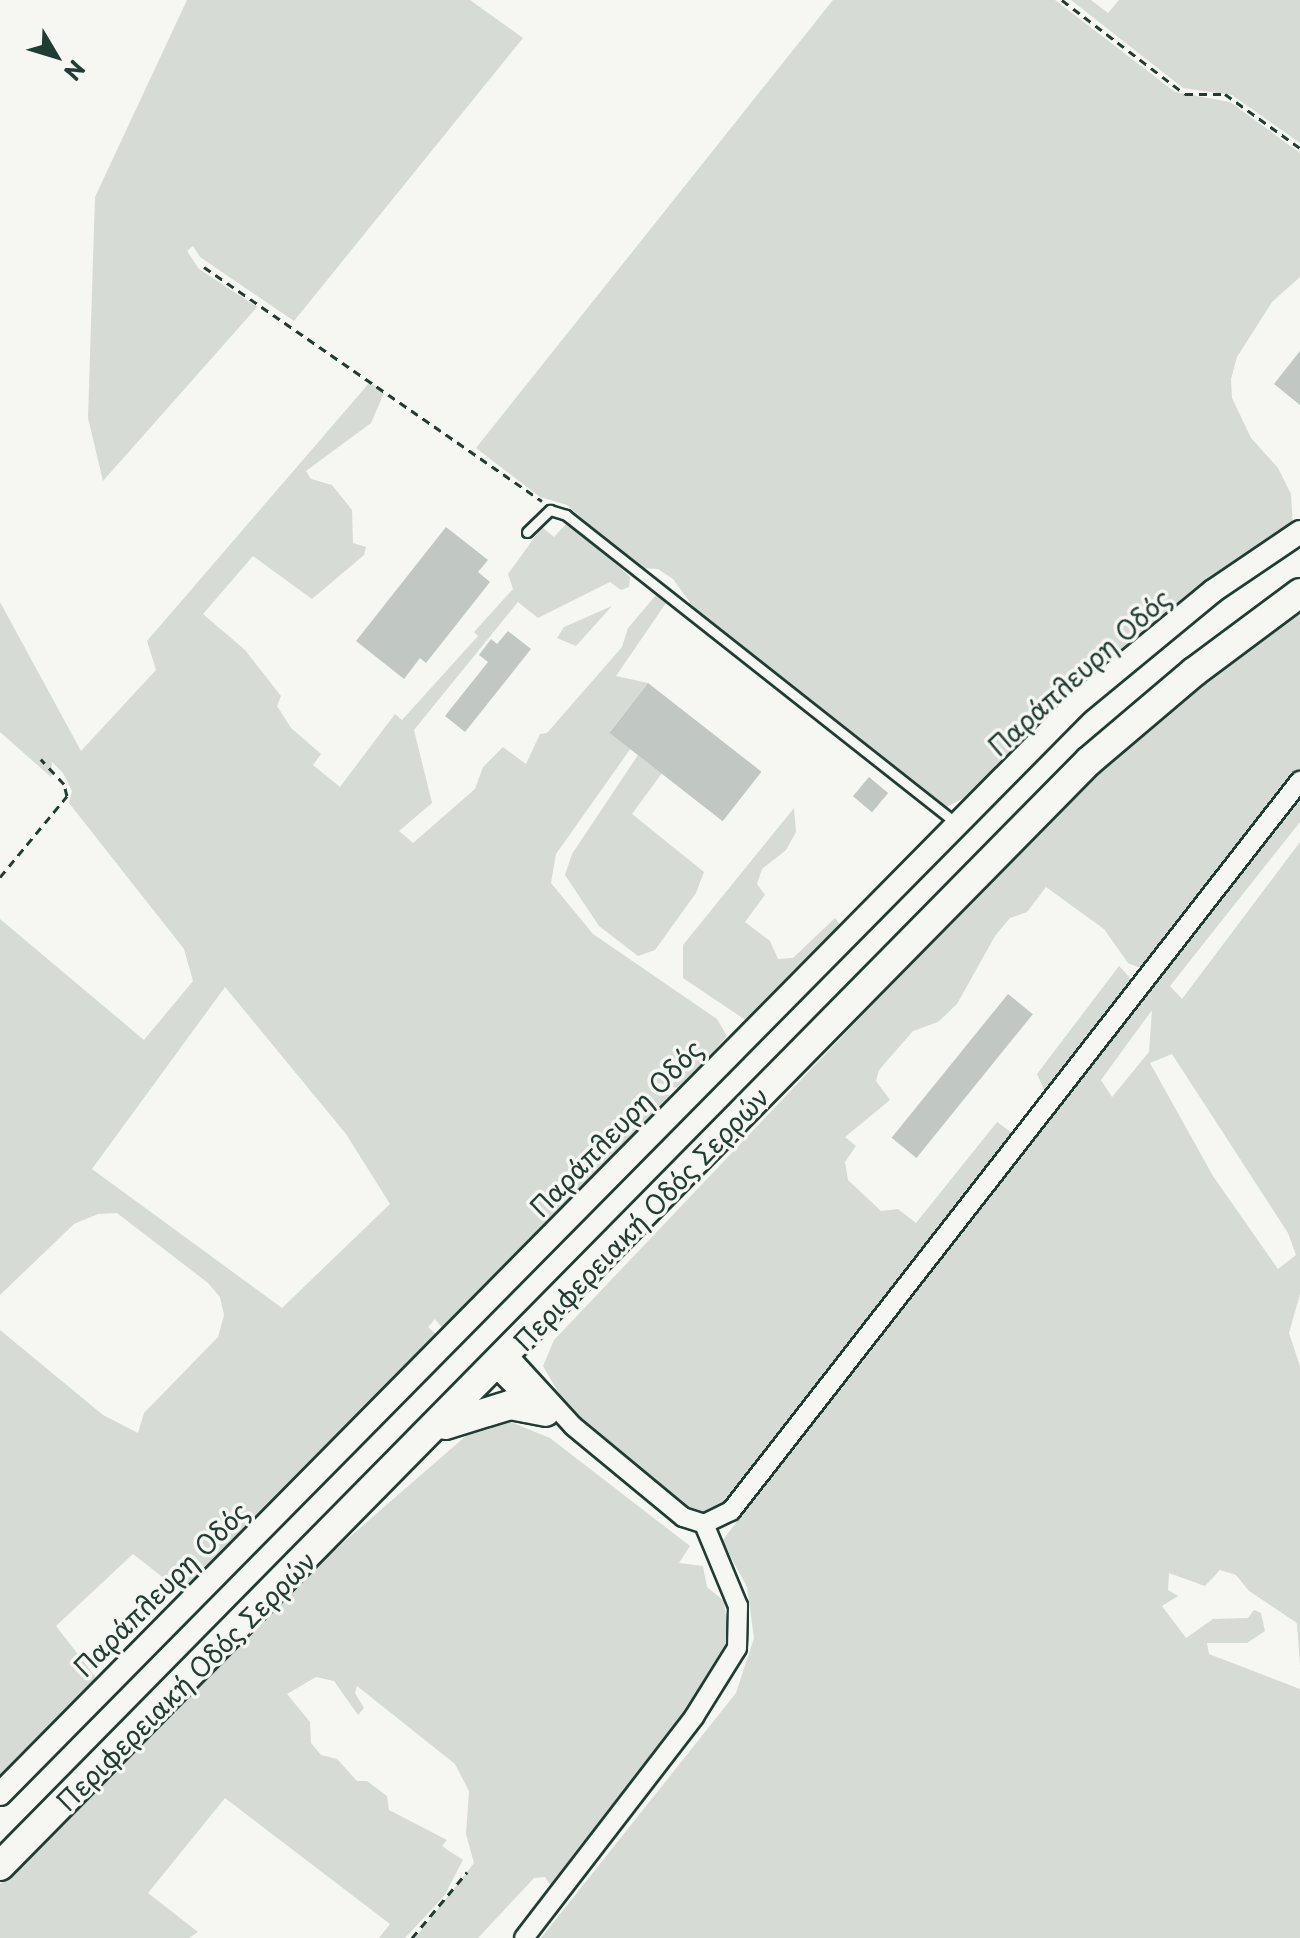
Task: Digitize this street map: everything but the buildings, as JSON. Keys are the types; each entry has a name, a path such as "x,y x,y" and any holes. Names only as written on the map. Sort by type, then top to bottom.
{"main road":[{"name":"Περιφερειακή Οδός Σερρών","path":"0,1866 502,1362 1089,761 1194,672 1300,593"},
{"path":"431,1433 492,1408 510,1405 545,1412"}],"street":[{"name":"Παράπλευρη Οδός","path":"0,1794 1076,704 1139,651 1300,532"},
{"path":"502,1362 573,1426 683,1517 704,1524 731,1511 761,1479 1300,781"},
{"path":"502,1362 510,1387 545,1412 573,1426"},
{"path":"524,1938 694,1717 737,1648 741,1628 736,1596 704,1524"}],"lane":[{"path":"527,532 544,513 555,510 956,823"}],"path":[{"path":"1062,0 1185,94 1225,94 1300,148"},
{"path":"204,267 555,510"},
{"path":"0,877 67,796 64,784 41,759"},
{"path":"412,1938 467,1872"}],"shaded area":[{"path":"187,0 470,0 523,38 294,321 200,257 193,246 187,251 199,269 257,307 103,481 88,418 95,197"},
{"path":"833,0 1055,0 1175,92 1230,102 1300,153 1300,277 1272,302 1237,357 1231,379 1232,398 1251,438 1278,468 1291,494 1293,528 973,793 945,808 700,616 673,579 658,569 637,568 567,505 540,497 476,448"},
{"path":"1071,0 1091,0 1108,13 1119,0 1300,0 1300,143 1232,95 1183,88"},
{"path":"370,382 384,393 371,423 306,471 311,479 332,485 352,510 353,543 366,547 364,555 312,599 253,556 203,614 245,650 281,696 277,706 291,728 321,754 313,765 340,787 395,714 402,720 478,636 474,632 513,589 508,574 542,527 554,537 566,524 602,551 630,577 629,587 621,590 610,582 538,618 518,602 414,730 432,803 399,831 413,843 475,789 483,767 503,747 526,764 540,734 547,733 622,647 628,628 656,595 666,603 616,676 648,683 610,731 631,748 556,854 551,883 593,934 717,1019 727,1036 681,1089 659,1083 654,1090 674,1097 453,1323 443,1329 435,1319 428,1327 438,1336 184,1594 133,1554 56,1626 97,1679 0,1781 0,1330 103,1415 138,1433 144,1413 218,1337 224,1315 220,1297 208,1283 117,1213 98,1214 74,1224 0,1295 0,919 144,1040 193,981 184,949 69,803 72,791 63,773 52,762 51,777 0,732 0,602 81,751 156,670 147,641","holes":["225,987 346,1134 390,1204 282,1308 92,1169"]},
{"path":"612,606 576,646 557,638 564,627"},
{"path":"1300,611 1300,773 1145,970 1128,963 1104,929 1046,887 1027,912 1010,918 995,936 957,1004 938,1022 913,1031 879,1070 876,1081 890,1100 845,1137 856,1146 845,1162 848,1180 881,1211 898,1209 916,1223 997,1122 1011,1132 1010,1138 732,1503 706,1516 696,1513 620,1454 562,1399 543,1366 554,1340 1064,803 1200,685"},
{"path":"638,755 662,773 632,814 704,872 696,893 655,950 638,956 599,926 565,875 572,854"},
{"path":"1300,793 1300,822 1170,986 1182,999 1300,842 1300,1294 1289,1333 1300,1366 1300,1666 1297,1623 1249,1591 1236,1575 1220,1570 1205,1586 1169,1573 1168,1590 1178,1596 1162,1606 1186,1638 1213,1619 1248,1618 1254,1610 1261,1613 1265,1631 1247,1643 1207,1643 1209,1654 1300,1689 1300,1938 541,1938 736,1693 754,1638 747,1587 722,1541","holes":["1152,1010 1149,1052 1112,1097 1101,1080","1172,1054 1288,1233 1296,1255 1278,1269 1213,1176 1150,1063"]},
{"path":"794,808 796,832 786,850 762,869 757,884 765,895 745,922 770,941 778,959 793,958 835,918 842,927 747,1021 683,978 683,945"},
{"path":"1119,966 1133,981 1045,1092 1037,1074"},
{"path":"503,1419 550,1438 690,1546 679,1563 703,1566 707,1587 724,1601 726,1615 727,1640 703,1688 551,1886 545,1877 534,1878 478,1938 415,1938 474,1863 466,1834 469,1791 455,1764 357,1686 355,1693 364,1708 358,1715 334,1681 316,1677 287,1694 310,1722 311,1743 321,1755 337,1759 357,1781 367,1781 387,1796 389,1810 447,1840 442,1846 463,1860 444,1896 405,1938 379,1938 390,1924 225,1798 148,1893 198,1932 189,1938 0,1938 0,1884 330,1554 475,1428"}]}
